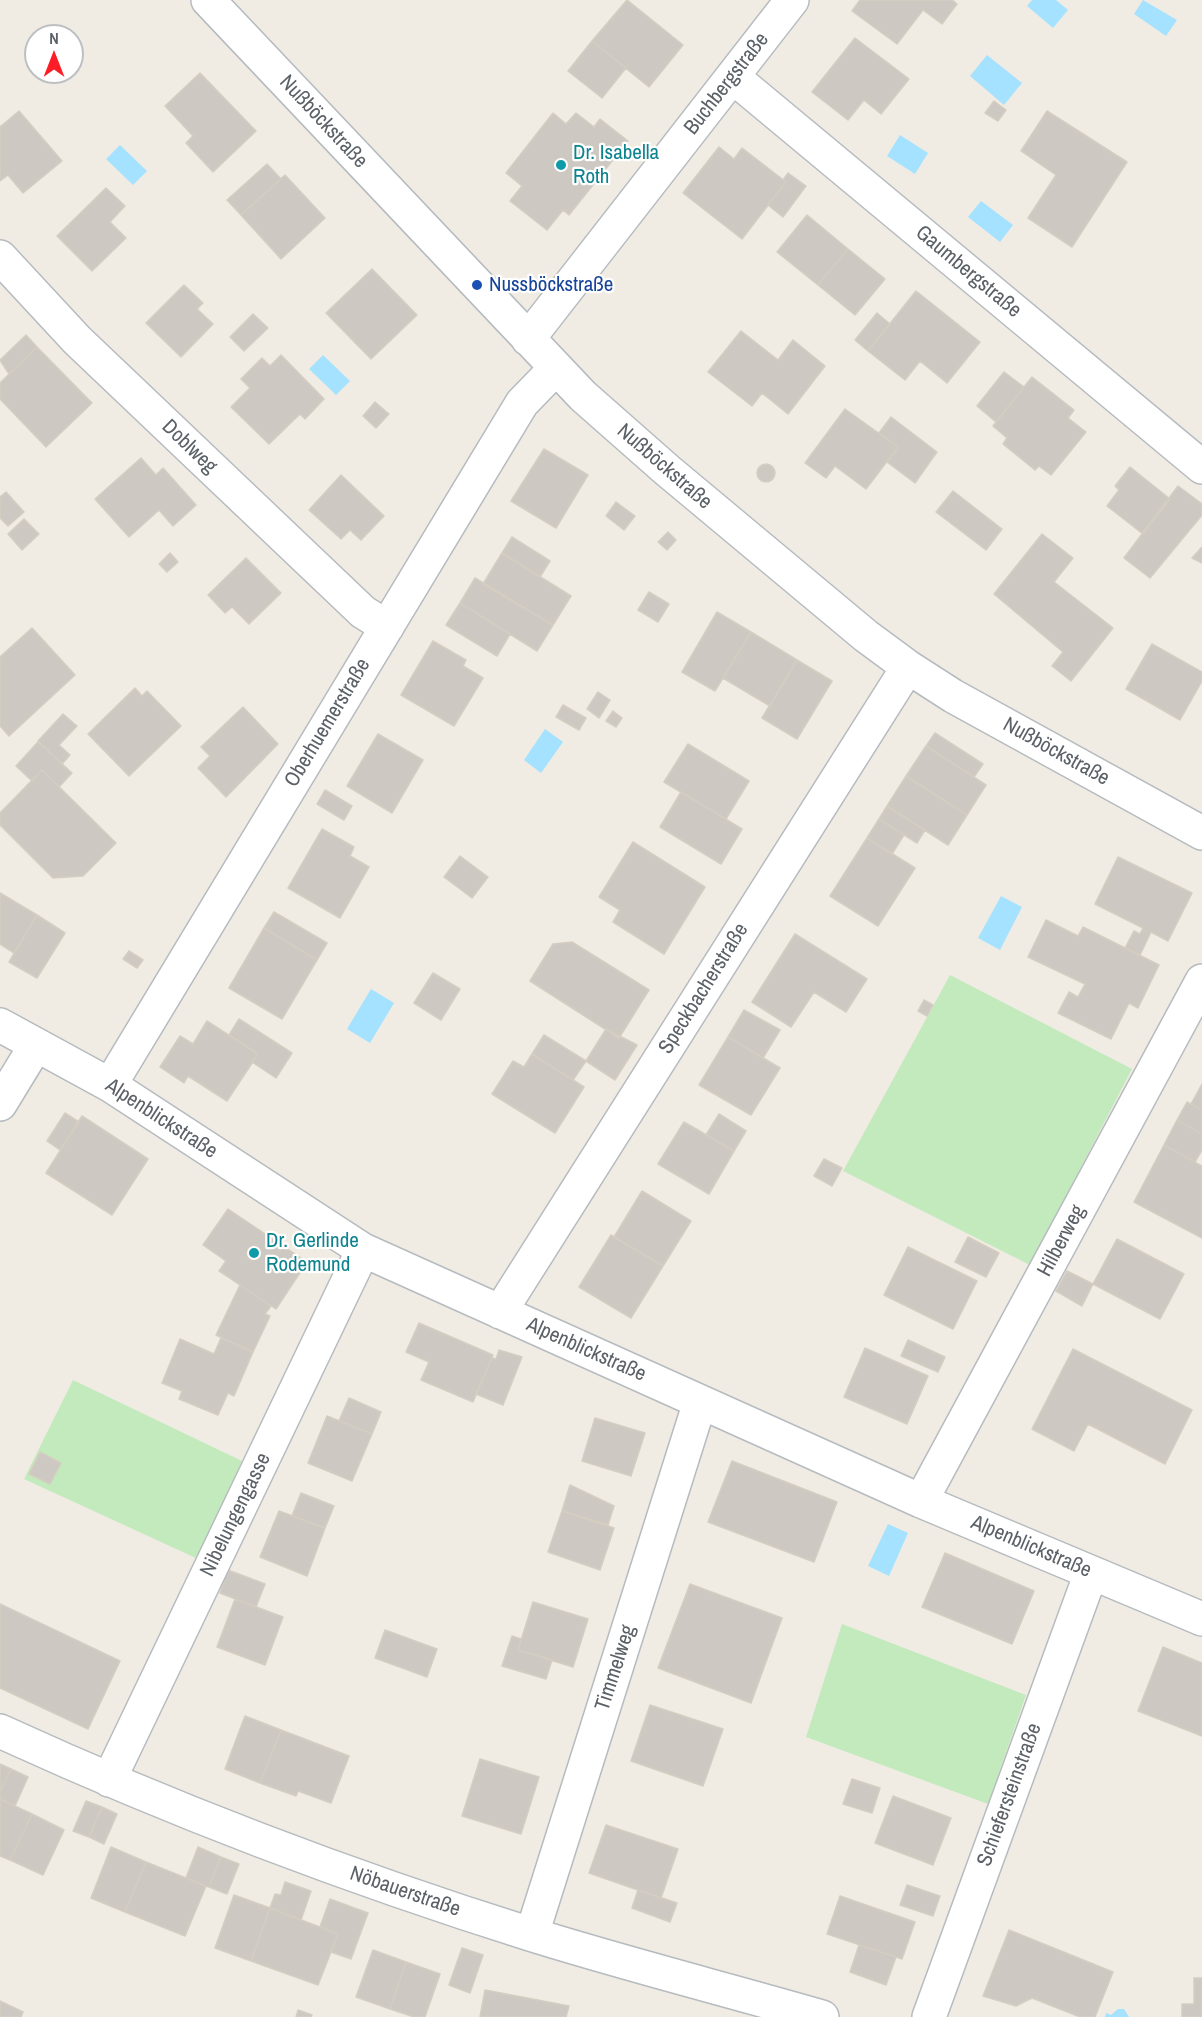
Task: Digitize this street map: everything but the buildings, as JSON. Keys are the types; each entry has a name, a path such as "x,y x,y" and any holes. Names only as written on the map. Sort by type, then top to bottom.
{"street":[{"name":"Nußböckstraße","path":"208,0 582,396 657,462 866,636 908,667 953,696 1202,833"},
{"name":"Buchbergstraße","path":"528,339 792,0"},
{"name":"Gaumbergstraße","path":"733,77 1202,467"},
{"name":"Doblweg","path":"0,257 77,340 363,612 387,627"},
{"name":"Oberhuemerstraße","path":"110,1085 522,403 556,368"},
{"name":"Speckbacherstraße","path":"500,1312 908,667"},
{"name":"Hilberweg","path":"921,1501 1202,981"},
{"name":"Alpenblickstraße","path":"0,1025 110,1085 363,1250 921,1501 1202,1619"},
{"path":"0,1104 36,1045"},
{"name":"Nibelungengasse","path":"109,1780 363,1250"},
{"name":"Timmelweg","path":"532,1934 700,1402"},
{"name":"Schiefersteinstraße","path":"929,2017 1091,1573"},
{"name":"Nöbauerstraße","path":"0,1731 109,1780 353,1874 532,1934 822,2017"}],"green space":[{"path":"950,975 1132,1069 1030,1265 843,1171"},
{"path":"73,1380 242,1461 198,1559 24,1479"},
{"path":"842,1624 1026,1695 988,1804 806,1737"}],"water":[{"path":"1032,0 1056,0 1068,10 1053,28 1027,6"},
{"path":"1143,0 1177,20 1166,36 1134,14"},
{"path":"987,55 1022,83 1004,105 970,76"},
{"path":"900,135 928,153 915,174 887,156"},
{"path":"120,145 147,171 133,185 106,159"},
{"path":"981,201 1013,225 1000,242 968,217"},
{"path":"323,355 350,381 336,395 309,369"},
{"path":"545,729 563,742 541,773 524,760"},
{"path":"1001,896 1022,907 1000,950 978,938"},
{"path":"371,989 394,1003 370,1043 347,1029"},
{"path":"888,1524 908,1533 889,1576 868,1566"},
{"path":"1118,2009 1124,2009 1129,2017 1105,2017 1106,2013 1111,2015"}],"place":[{"name":"Dr. Isabella Roth","path":"561,165"},
{"name":"Nussböckstraße","path":"477,285"},
{"name":"Dr. Gerlinde Rodemund","path":"254,1253"}]}
